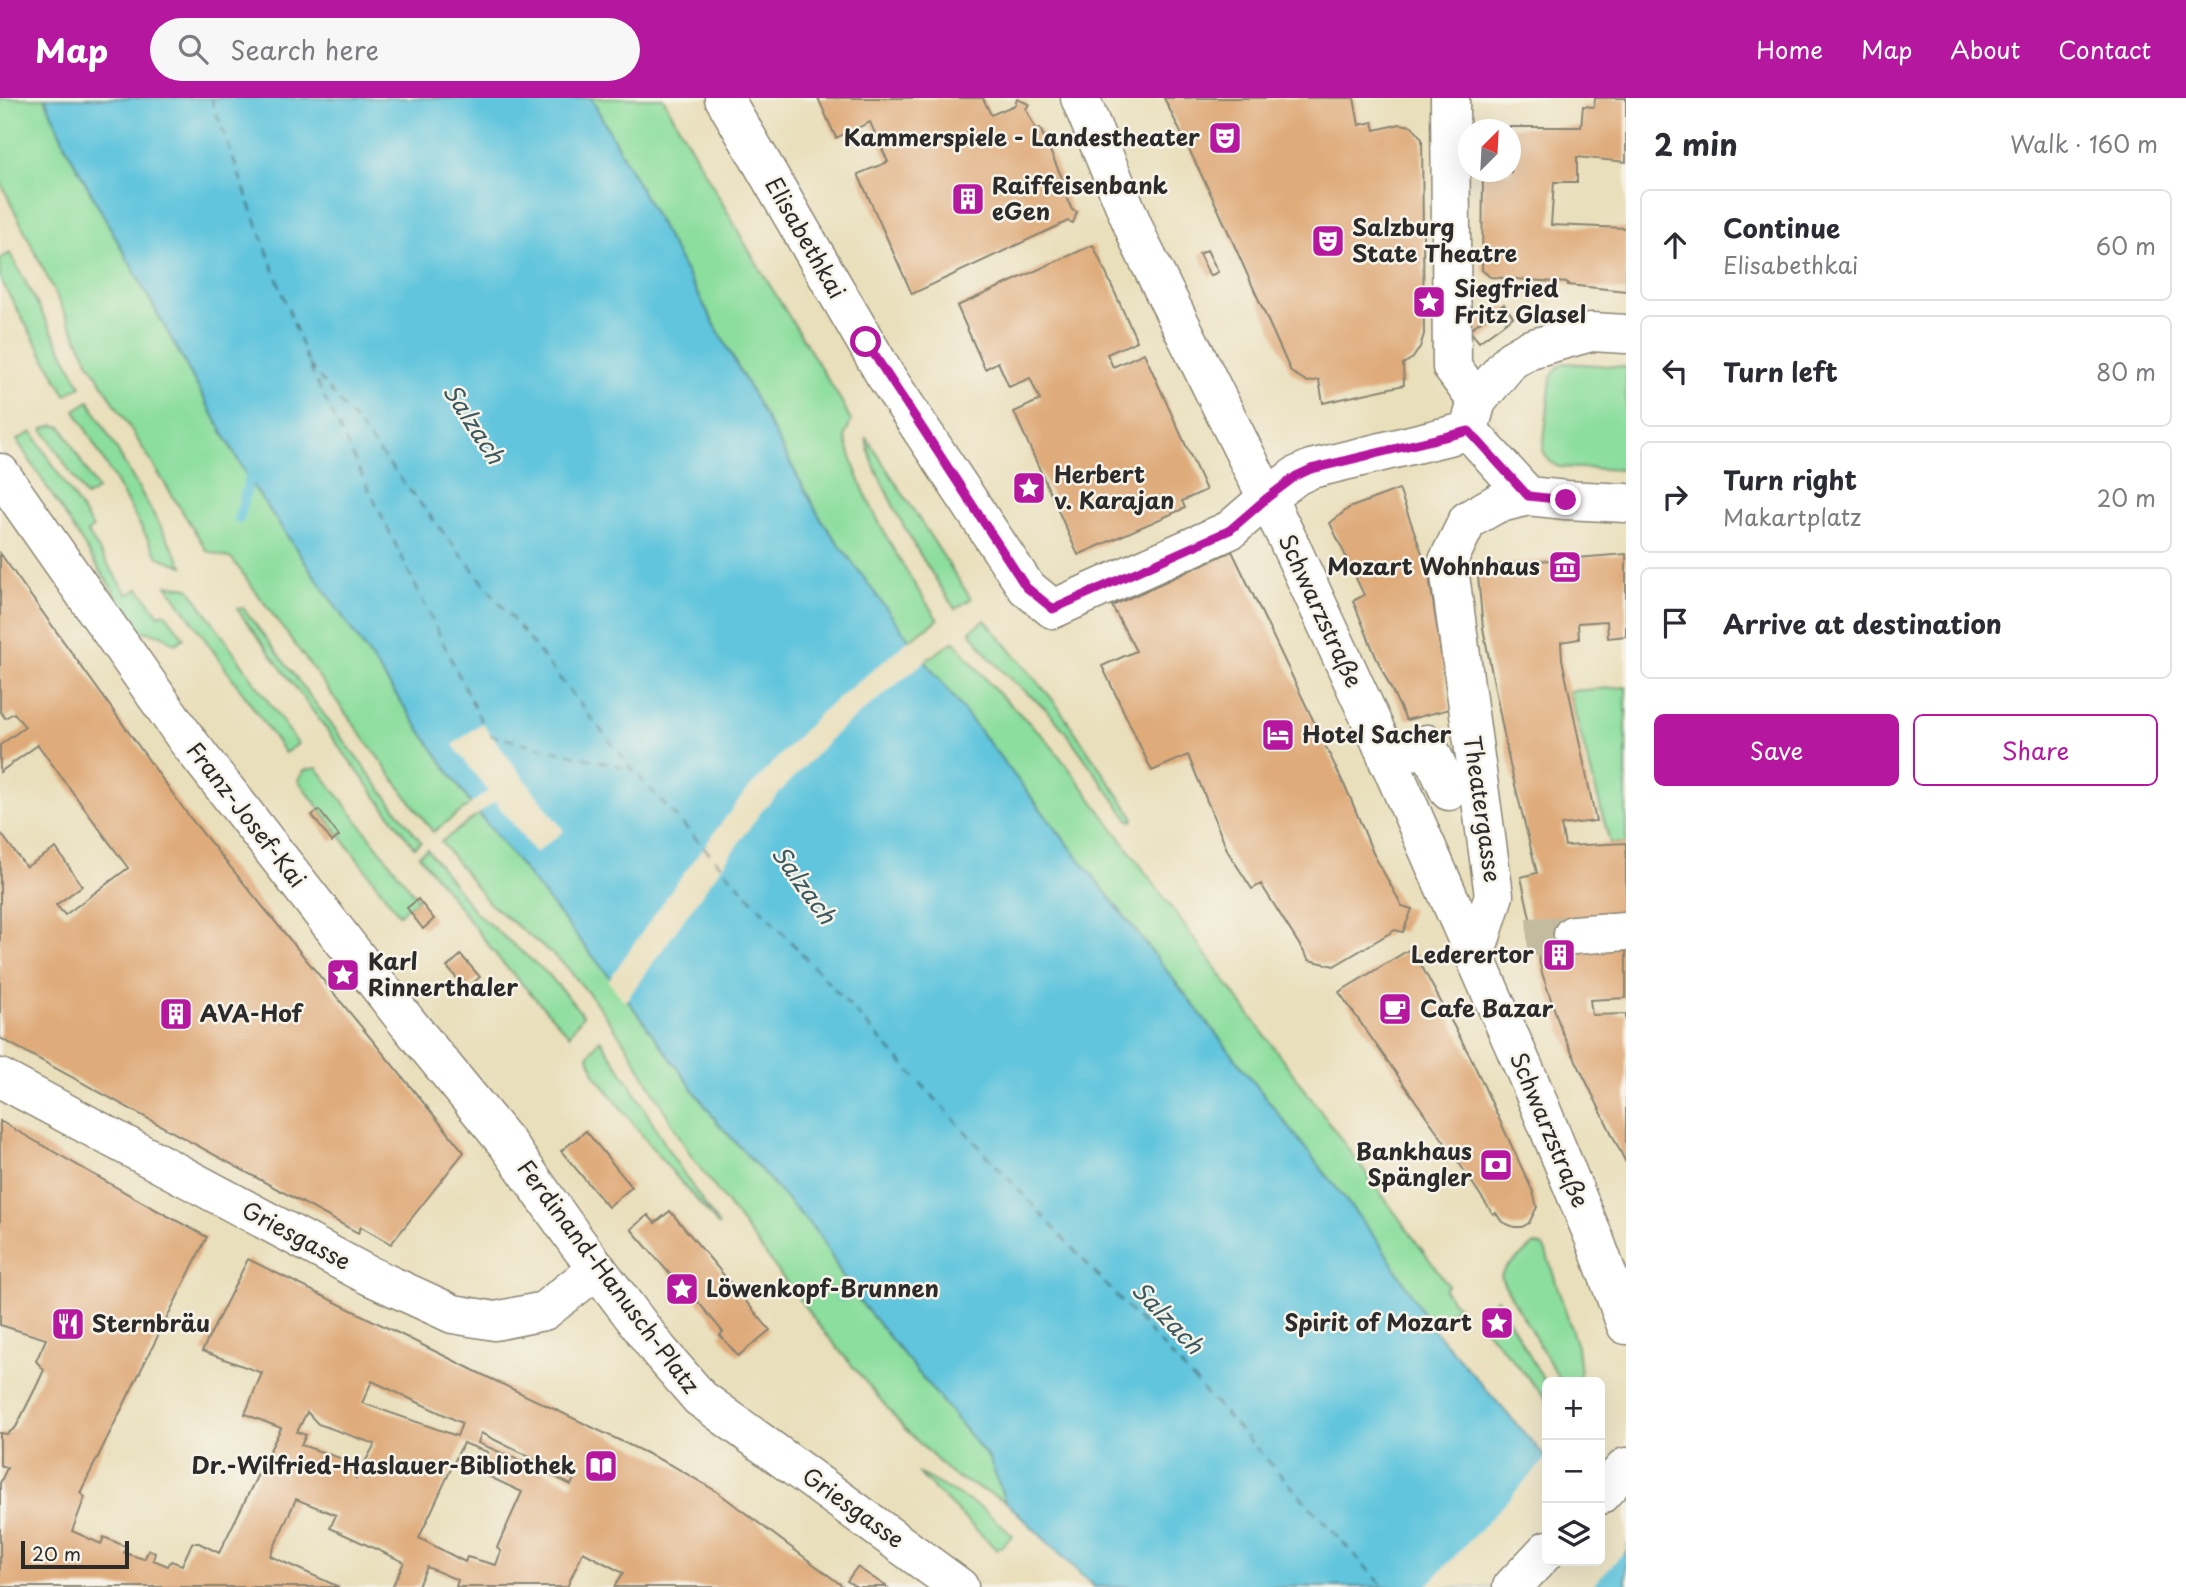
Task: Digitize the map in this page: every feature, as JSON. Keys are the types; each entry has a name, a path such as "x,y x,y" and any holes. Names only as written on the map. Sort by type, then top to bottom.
{"street":[{"name":"Elisabethkai","path":"723,98 885,374 1026,587 1053,609 1230,530 1267,498"},
{"name":"Schwarzstraße","path":"1080,98 1142,245 1267,498 1379,738 1580,1204 1626,1325"},
{"path":"1450,98 1452,367 1473,416 1528,496 1626,503"},
{"path":"1267,498 1296,476 1311,469 1473,416 1511,360 1530,349 1591,332 1626,334"},
{"name":"Franz-Josef-Kai","path":"0,473 187,740 407,1022 508,1145"},
{"name":"Theatergasse","path":"1475,956 1494,895 1448,561 1468,520 1496,504 1528,496"},
{"path":"1388,761 1427,744 1449,791"},
{"path":"1573,935 1626,931"},
{"name":"Griesgasse","path":"0,1078 368,1275 453,1314 495,1321 544,1311 597,1269"},
{"name":"Ferdinand-Hanusch-Platz","path":"508,1145 597,1269 660,1352 700,1398 779,1456"},
{"name":"Griesgasse","path":"779,1456 959,1587"},
{"path":"1512,1587 1542,1555"}],"green space":[{"path":"0,98 45,98 67,149 249,480 471,804 433,832 232,559 207,551 90,364 0,181"},
{"path":"591,98 663,98 755,261 843,404 851,421 845,436 861,483 897,555 938,620 909,640 822,521"},
{"path":"10,253 81,386 66,395 0,279 0,259"},
{"path":"1564,363 1626,367 1626,470 1559,467 1546,456 1543,450 1551,378 1556,369"},
{"path":"89,401 183,566 158,557 75,410"},
{"path":"53,425 62,427 97,490 86,497 43,429"},
{"path":"32,432 93,528 87,532 128,595 139,588 159,615 165,613 184,638 175,644 161,635 138,630 17,440"},
{"path":"866,437 971,599 955,609 894,508 874,466"},
{"path":"167,585 189,588 298,744 285,753"},
{"path":"243,608 421,842 414,847 237,609"},
{"path":"985,620 1054,701 1134,818 1133,821 1129,820 1047,710 989,657 970,631"},
{"path":"954,641 994,689 1044,737 1071,771 1448,1285 1444,1290 1457,1306 1433,1329 1380,1244 925,661"},
{"path":"1626,687 1626,843 1610,843 1569,691"},
{"path":"317,768 418,899 399,914 298,780 305,770"},
{"path":"479,814 627,999 718,1123 821,1237 849,1288 990,1460 1005,1501 952,1475 904,1428 824,1332 691,1156 627,1046 594,1000 565,965 489,903 441,842"},
{"path":"427,849 476,913 549,975 583,1015 569,1035 500,960 419,855"},
{"path":"600,1039 719,1226 657,1154 593,1072 588,1056"},
{"path":"1535,1244 1543,1247 1577,1347 1580,1377 1558,1377 1503,1282 1501,1275"},
{"path":"1497,1299 1542,1377 1542,1394 1477,1319 1477,1315"},
{"path":"917,1472 983,1509 1013,1536 997,1550"}],"water":[{"name":"Salzach","path":"45,98 591,98 822,521 925,661 1380,1244 1433,1329 1542,1453 1542,1566 1605,1566 1605,1558 1626,1545 1626,1587 1094,1587 1005,1501 990,1460 849,1288 821,1237 718,1123 627,999 471,804 249,480 67,149"}],"pier":[{"path":"912,638 928,659 837,732 760,813 625,1002 608,981 741,797 820,713"},
{"path":"482,723 564,831 535,853 495,801 476,816 468,806 488,791 453,745"},
{"path":"1542,1463 1542,1566 1605,1566 1605,1517 1626,1539 1626,1550 1591,1587 1426,1587"}],"building":[{"name":"Raiffeisenbank eGen","path":"818,98 983,98 991,115 1015,105 1017,99 1029,104 1026,109 1036,130 1040,128 1066,187 1063,189 1072,210 1077,212 1073,223 1068,221 912,294 858,174 888,162 870,122 836,138"},
{"name":"Salzburg State Theatre","path":"1164,98 1354,98 1359,125 1373,122 1375,130 1400,124 1412,126 1422,139 1424,334 1413,358 1403,364 1404,385 1323,403 1319,380 1308,382 1291,372 1218,209"},
{"path":"1595,98 1626,98 1626,162 1577,157 1577,182 1554,182 1551,225 1626,228 1626,291 1490,277 1482,270 1483,182 1521,182 1521,127 1581,127 1583,106 1594,107"},
{"path":"1093,245 1137,341 1107,354 1113,367 1144,353 1206,490 1182,501 1185,508 1078,555 1014,412 1040,400 1030,378 1009,387 998,362 985,369 957,306"},
{"path":"1207,250 1218,272 1210,276 1199,254"},
{"path":"1504,304 1513,317 1479,342 1469,330"},
{"path":"1399,489 1428,570 1450,709 1406,720 1353,601 1364,595 1330,523 1349,508"},
{"path":"1232,551 1350,797 1373,853 1402,906 1412,909 1403,932 1395,930 1334,966 1309,960 1261,884 1252,889 1228,852 1188,755 1152,771 1102,666 1136,651 1112,606"},
{"name":"AVA-Hof","path":"0,553 191,819 464,1152 391,1244 361,1227 358,1233 0,1038 0,832 26,867 56,848 82,886 56,905 65,915 128,868 38,745 0,772 0,745 25,727 14,713 5,718 0,711"},
{"path":"1626,554 1626,636 1608,638 1607,621 1578,623 1579,639 1561,642 1562,659 1596,821 1561,825 1565,846 1626,843 1626,998 1590,1000 1592,1015 1626,1014 1626,1163 1562,1032 1542,973 1521,877 1537,873 1510,765 1483,628 1477,566"},
{"path":"319,810 339,836 332,842 312,815"},
{"path":"418,899 434,919 423,929 407,908"},
{"path":"1412,948 1471,1058 1533,1192 1537,1207 1529,1223 1522,1227 1502,1222 1496,1213 1493,1214 1339,992"},
{"path":"461,955 480,977 466,989 447,967"},
{"path":"0,1121 207,1237 80,1493 85,1497 72,1531 101,1544 104,1537 127,1547 124,1553 144,1559 149,1550 155,1553 153,1560 168,1566 171,1561 182,1565 192,1543 199,1543 219,1553 281,1428 245,1414 262,1373 202,1351 248,1259 673,1466 716,1491 844,1587 614,1587 623,1573 583,1552 567,1587 456,1587 458,1580 427,1567 417,1587 392,1587 404,1562 330,1528 336,1515 296,1499 270,1556 339,1587 0,1587 0,1483 7,1468 0,1465 0,1433 7,1434 16,1427 37,1385 44,1370 36,1361 46,1339 0,1325","holes":["372,1381 462,1423 457,1436 362,1403","307,1412 318,1424 375,1444 356,1478 343,1459 301,1445 306,1435 297,1432","481,1433 574,1479 571,1485 478,1443","463,1443 488,1452 479,1472 522,1492 497,1548 501,1551 496,1565 467,1557 465,1562 419,1538"]},
{"path":"586,1131 632,1187 608,1207 561,1151"},
{"path":"670,1211 770,1330 738,1356 720,1335 723,1332 690,1292 687,1294 631,1229 648,1215 655,1223"},
{"path":"857,1567 887,1587 857,1587 847,1581"}],"waterway":[{"path":"239,519 249,480 255,469"},
{"path":"842,1296 857,1276"}],"ferry route":[{"path":"211,98 308,363"},
{"path":"309,364 632,769 1384,1587"},
{"path":"310,368 482,723"},
{"path":"490,735 631,769"}],"tunnel":[{"path":"1527,937 1573,935"}],"place":[{"name":"Kammerspiele - Landestheater","path":"1225,138"},
{"name":"Raiffeisenbank eGen","path":"968,199"},
{"name":"Salzburg State Theatre","path":"1328,241"},
{"name":"Siegfried Fritz Glasel","path":"1429,302"},
{"name":"Herbert v. Karajan","path":"1029,488"},
{"name":"Mozart Wohnhaus","path":"1565,567"},
{"name":"Hotel Sacher","path":"1278,735"},
{"name":"Lederertor","path":"1559,955"},
{"name":"Karl Rinnerthaler","path":"343,975"},
{"name":"Cafe Bazar","path":"1395,1009"},
{"name":"AVA-Hof","path":"176,1014"},
{"name":"Bankhaus Spängler","path":"1496,1165"},
{"name":"Löwenkopf-Brunnen","path":"682,1289"},
{"name":"Spirit of Mozart","path":"1497,1323"},
{"name":"Sternbräu","path":"68,1324"},
{"name":"Dr.-Wilfried-Haslauer-Bibliothek","path":"601,1466"}],"route":[{"path":"866,342 1026,587 1053,609 1230,530 1296,476 1311,469 1469,431 1528,496 1566,500"}]}
